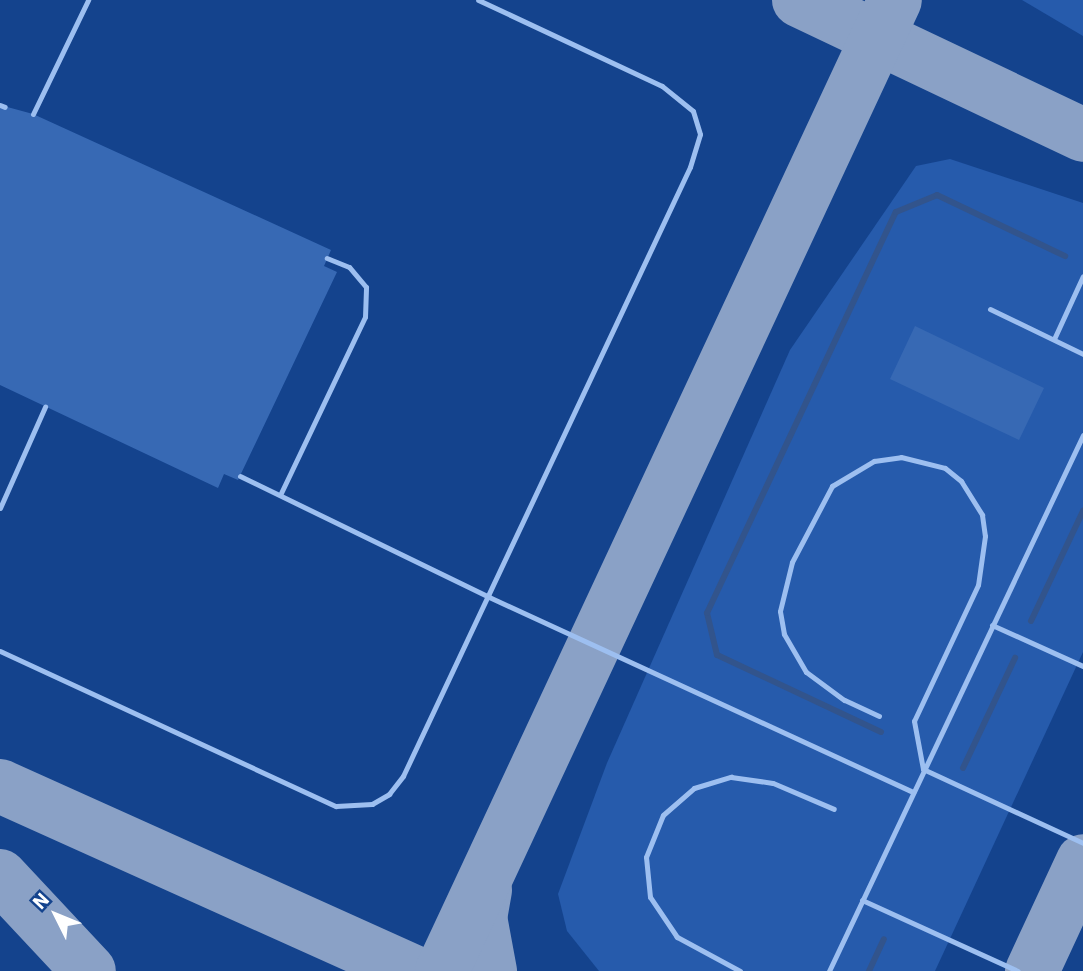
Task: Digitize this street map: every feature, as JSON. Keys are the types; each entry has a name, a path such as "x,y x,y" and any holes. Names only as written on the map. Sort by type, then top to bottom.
{"lane":[{"path":"33,114 88,0"},
{"path":"0,651 336,806 357,808 389,794 403,776 690,167 699,134 693,111 662,86 478,0"},
{"path":"281,494 365,317 366,287 359,276 327,258"},
{"path":"1054,339 1083,276"},
{"path":"990,309 1083,354"},
{"path":"0,508 46,407"},
{"path":"829,971 1083,435"},
{"path":"879,716 844,700 806,671 784,634 780,611 792,562 832,486 874,461 901,457 945,468 961,481 982,515 985,536 978,585 914,721 923,769"},
{"path":"240,476 489,597 913,792"},
{"path":"992,625 1083,666"},
{"path":"923,769 1083,843"},
{"path":"740,971 677,937 650,897 646,857 663,815 694,788 731,777 773,783 834,810"},
{"path":"862,900 1018,971"}],"shaded area":[{"path":"1022,0 1083,0 1083,36"},
{"path":"950,159 1083,203 1083,652 935,971 599,971 567,931 558,894 607,763 790,350 916,166"}],"building":[{"path":"0,105 33,114 331,250 324,266 337,272 238,480 224,474 218,488 0,385"},
{"path":"915,326 1044,388 1019,440 890,379"}],"waterway":[{"path":"881,732 717,655 707,613 896,212 937,195 1065,256"},
{"path":"1031,621 1083,511"},
{"path":"963,768 1015,658"},
{"path":"869,971 884,939"}],"taxiway":[{"path":"799,0 1083,135"},
{"path":"442,971 895,0"},
{"path":"0,786 412,971"},
{"path":"1032,971 1083,861"},
{"path":"0,876 89,971"},
{"path":"485,890 480,917 490,971"}]}
